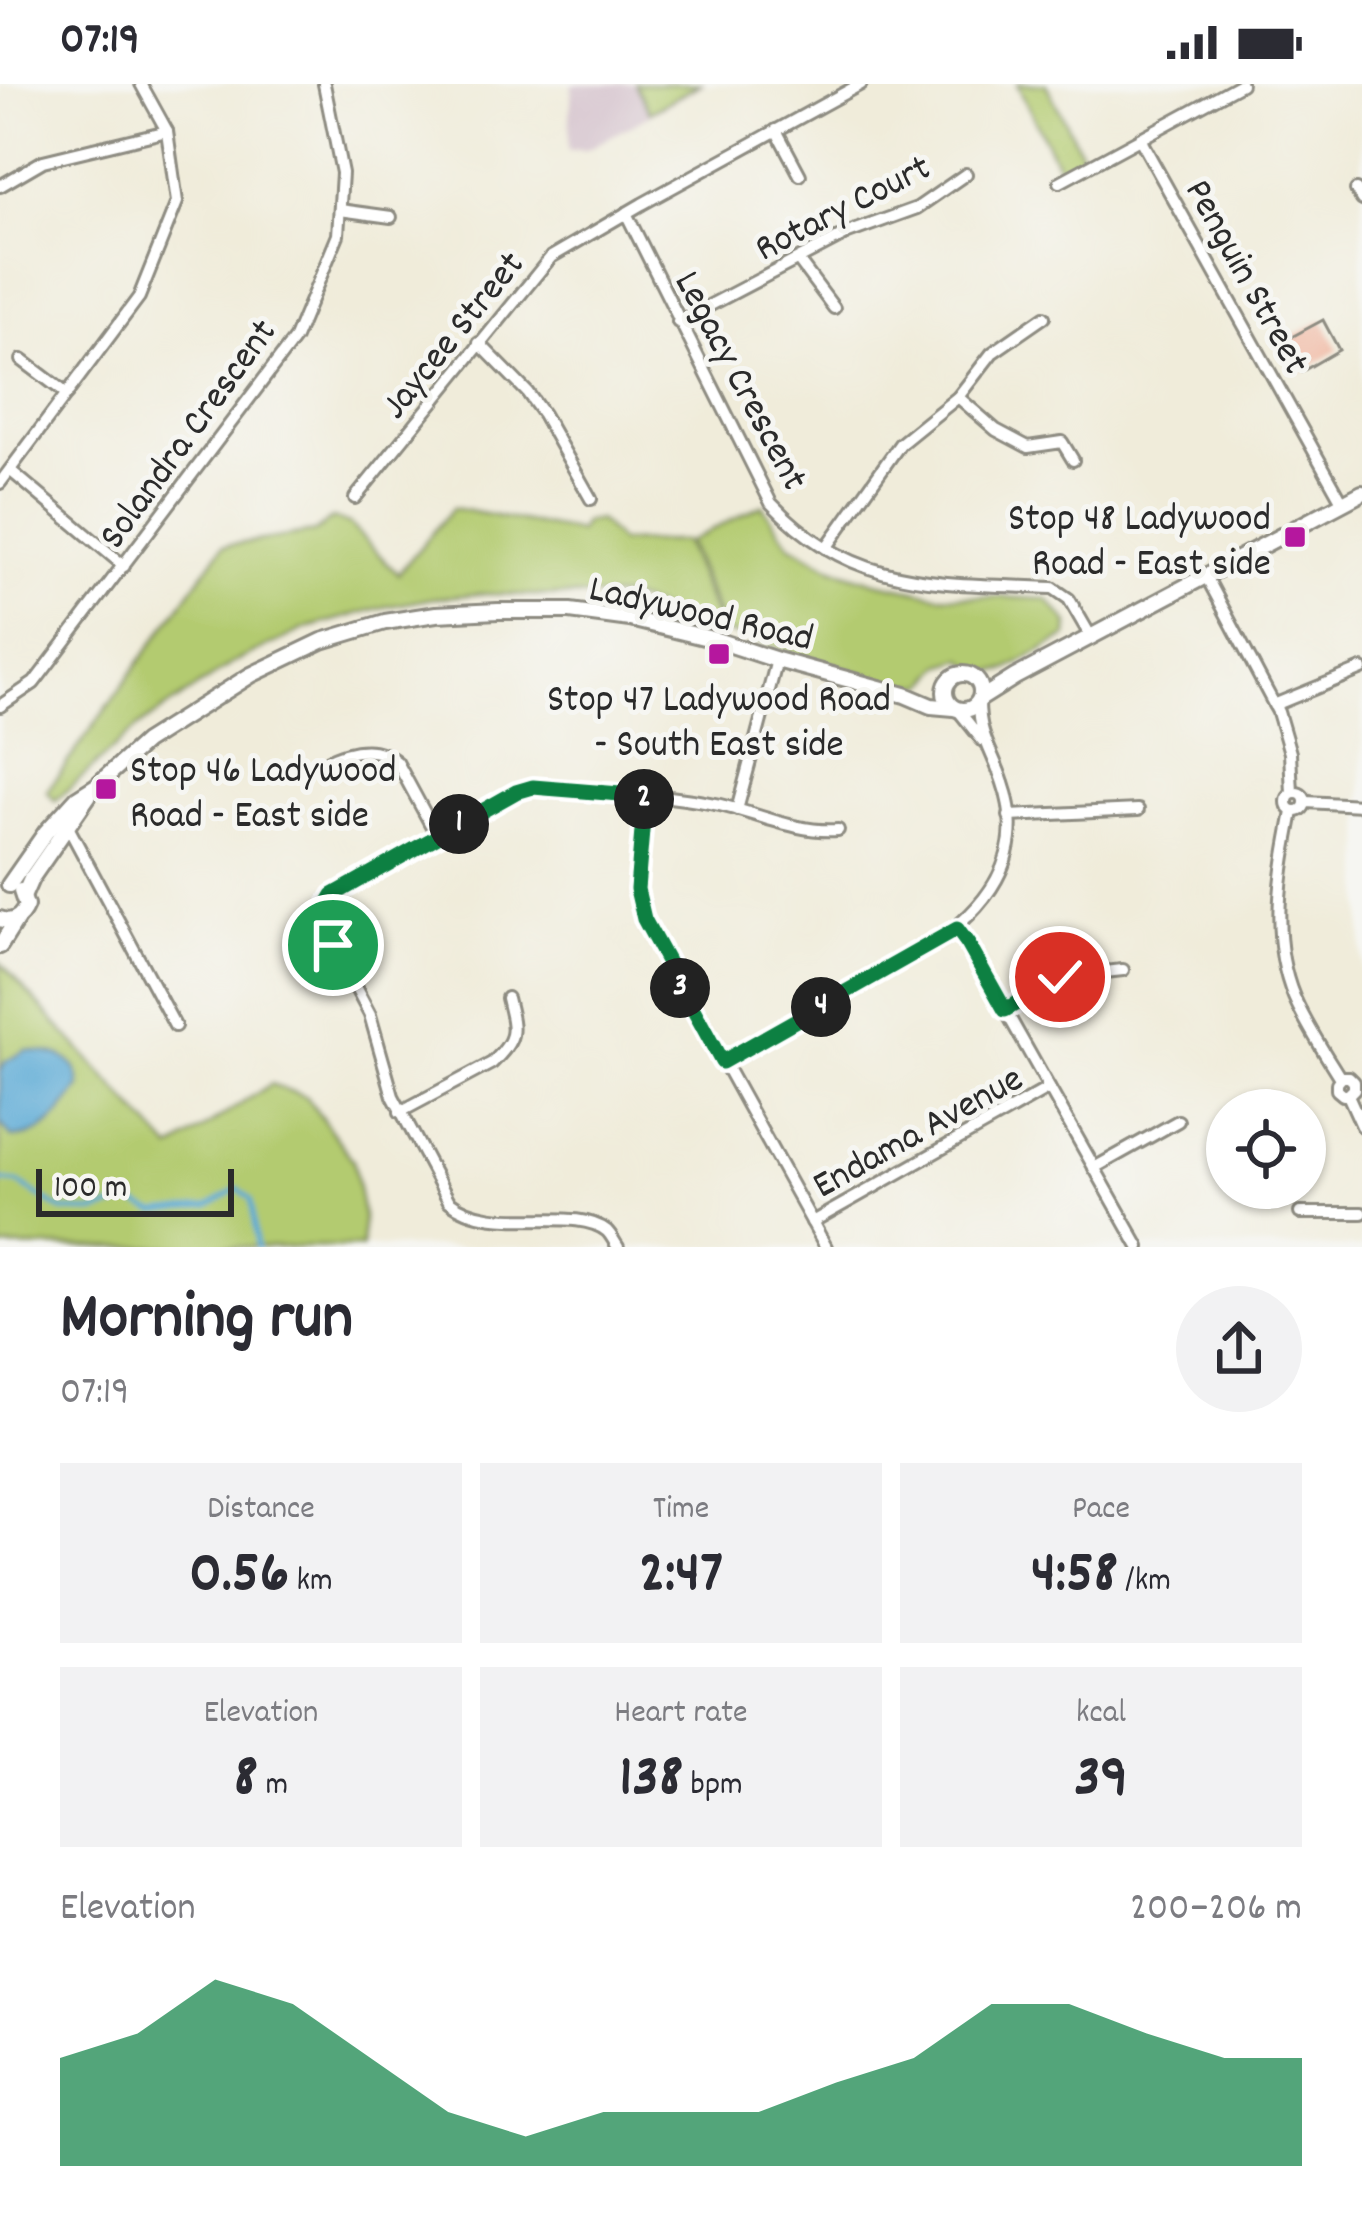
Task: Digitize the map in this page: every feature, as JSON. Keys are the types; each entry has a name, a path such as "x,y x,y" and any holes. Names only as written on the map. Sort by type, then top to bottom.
{"street":[{"path":"0,483 139,297 177,202 167,131 140,84"},
{"name":"Solandra Crescent","path":"0,706 34,683 295,338 338,236 342,173 324,84"},
{"name":"Jaycee Street","path":"355,499 546,262 861,84"},
{"path":"1060,182 1241,84"},
{"path":"776,130 800,175"},
{"path":"0,186 43,161 167,131"},
{"name":"Penguin Street","path":"1140,139 1343,503"},
{"name":"Rotary Court","path":"678,322 848,233 917,208 966,174"},
{"path":"340,210 391,218"},
{"name":"Legacy Crescent","path":"626,213 771,503 796,529 871,571 931,583 1053,589 1069,599 1091,637"},
{"path":"798,260 834,308"},
{"path":"826,548 900,444 958,397 992,353 1044,317"},
{"path":"479,343 527,392 591,499"},
{"path":"22,359 68,394"},
{"path":"958,397 1012,439 1028,447 1062,442 1073,460"},
{"path":"10,471 124,566"},
{"path":"956,709 972,709 1015,677 1362,493"},
{"path":"1205,576 1274,706 1290,753 1292,793"},
{"name":"Ladywood Road","path":"4,886 96,786 145,742 251,675 322,641 385,622 436,614 570,611 630,619 716,640 931,706 956,709"},
{"path":"737,810 777,660"},
{"path":"1274,706 1362,669"},
{"path":"722,1062 957,929 996,881 1007,850 1009,816 1005,785 979,723 980,686 959,674 921,695 905,695"},
{"path":"976,680 1015,677"},
{"path":"949,681 946,699 984,742"},
{"path":"323,763 342,753 388,755 437,836"},
{"path":"618,1247 607,1231 586,1222 480,1217 449,1201 392,1096 370,1015 325,930 327,904 342,889 526,788 718,805 816,832 838,830"},
{"path":"1306,802 1300,812 1293,812 1286,799 1299,793 1306,802 1362,805"},
{"path":"645,796 637,889 644,919 826,1247"},
{"path":"1009,816 1138,810"},
{"path":"1293,812 1278,897 1285,966 1294,997 1352,1079 1337,1083 1337,1090 1348,1095 1362,1126"},
{"path":"64,822 176,1026"},
{"name":"Ladywood Road","path":"17,919 26,906 24,896 31,879 64,822"},
{"path":"4,886 15,887 24,896"},
{"path":"0,919 17,919"},
{"path":"0,946 17,919"},
{"path":"957,929 1138,1247"},
{"path":"1005,1010 1060,977 1123,970"},
{"path":"400,1112 492,1063 505,1051 514,1030 507,998"},
{"name":"Endama Avenue","path":"812,1222 1049,1088"},
{"path":"1094,1168 1178,1121"},
{"path":"1300,1213 1362,1213"}],"shaded area":[{"path":"572,84 705,84 586,150 568,150"}],"green space":[{"path":"635,84 700,84 650,112"},
{"path":"1017,84 1046,84 1084,158 1060,170"},
{"path":"762,505 790,544 835,569 937,595 1047,599 1069,624 1068,636 1007,670 982,673 963,659 942,666 926,685 899,685 725,632 688,542"},
{"path":"453,508 579,532 584,522 598,520 620,542 684,541 721,630 628,597 480,594 379,608 307,628 233,663 138,727 55,801 47,791 223,546 315,532 333,518 349,524 398,574"},
{"path":"0,962 172,1150 271,1084 306,1097 353,1160 363,1216 362,1247 0,1247"}],"water":[{"path":"26,1050 63,1057 75,1068 80,1087 44,1128 12,1138 0,1123 0,1073 5,1062"}],"building":[{"path":"1323,320 1339,350 1301,372 1284,341"}],"waterway":[{"path":"0,1181 18,1183 63,1211 94,1212 131,1202 156,1212 209,1206 238,1188 251,1199 257,1247"}],"place":[{"name":"Stop 48 Ladywood Road - East side","path":"1295,537"},
{"name":"Stop 47 Ladywood Road - South East side","path":"719,654"},
{"name":"Stop 46 Ladywood Road - East side","path":"106,789"}],"route":[{"path":"333,945 324,916 333,895 516,792 533,787 645,796 638,901 656,945 722,1062 957,929 1005,1010 1060,977"}]}
